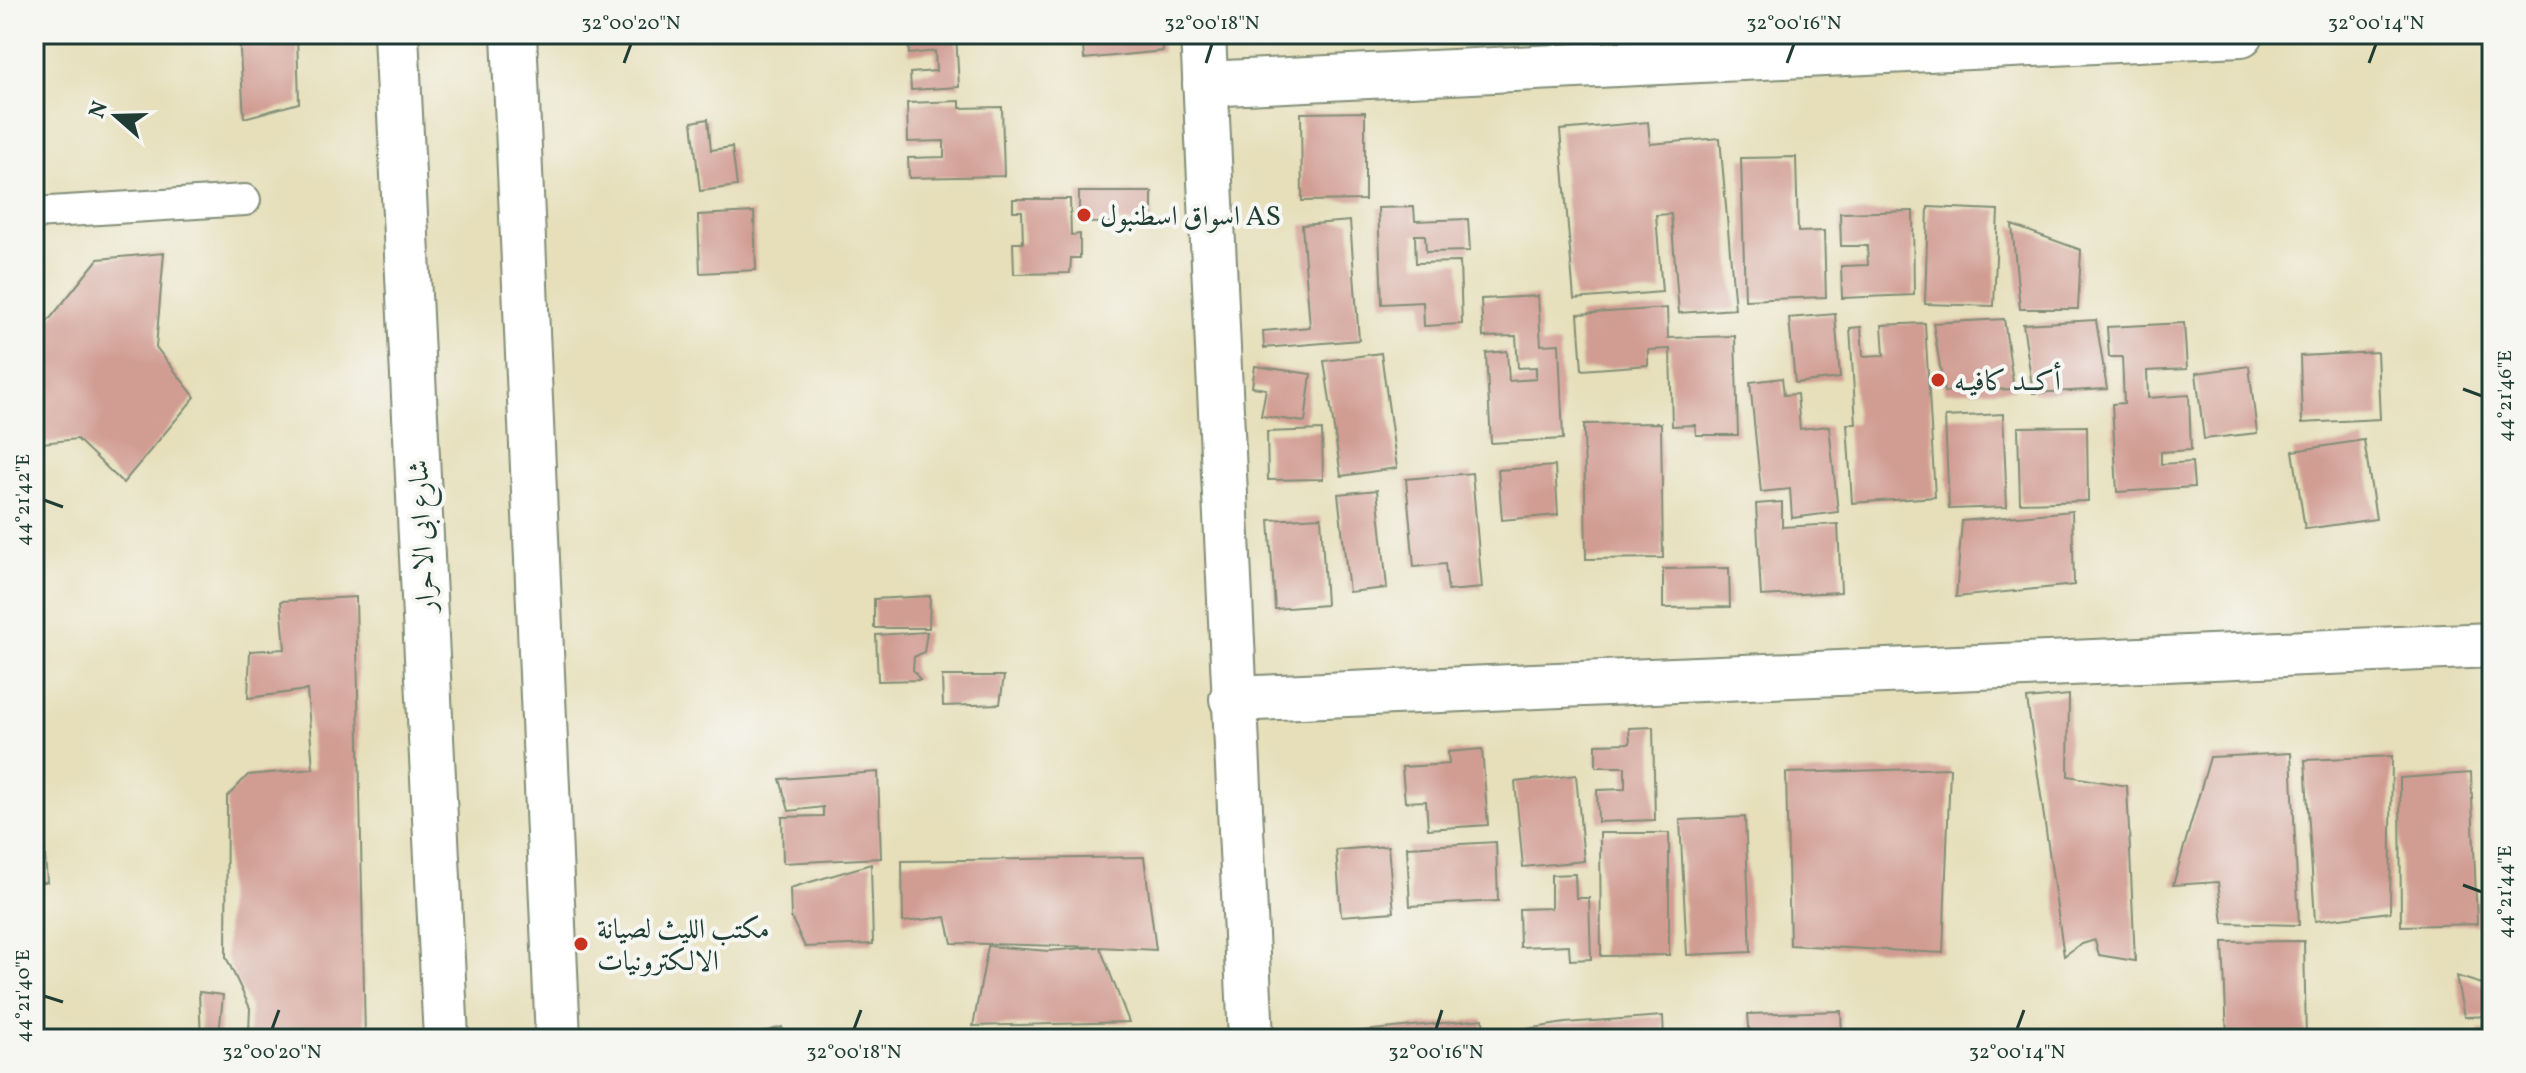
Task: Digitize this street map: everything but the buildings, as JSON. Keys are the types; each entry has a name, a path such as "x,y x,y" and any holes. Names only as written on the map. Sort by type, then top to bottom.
{"street":[{"name":"شارع ابی الاحرار","path":"396,34 446,1039"},
{"path":"514,34 558,1039"},
{"path":"1203,34 1232,699 1251,1039"},
{"path":"1205,84 2241,34"},
{"path":"1232,699 2492,645"}],"lane":[{"path":"34,213 245,200"}],"place":[{"name":"اسواق اسطنبول AS","path":"1084,215"},
{"name":"أكــد كافيـه","path":"1938,380"},
{"name":"مكتب الليث لصيانة الالكترونيات","path":"581,944"}]}
